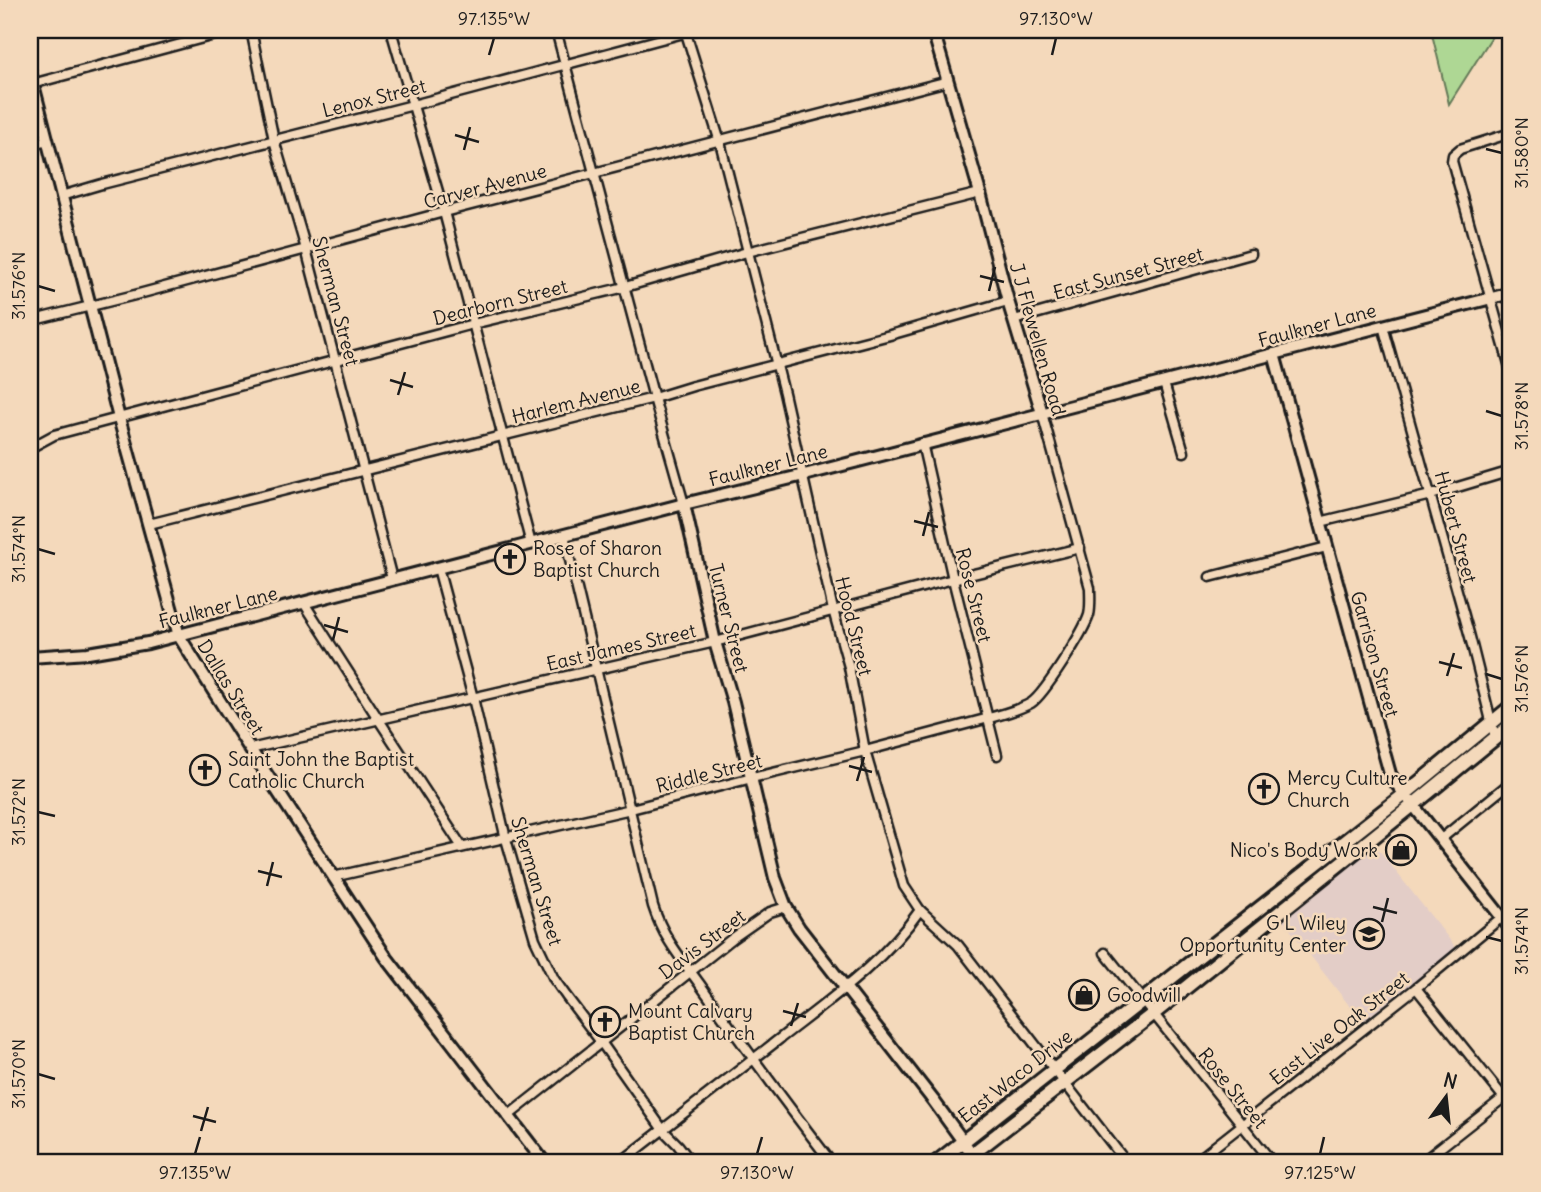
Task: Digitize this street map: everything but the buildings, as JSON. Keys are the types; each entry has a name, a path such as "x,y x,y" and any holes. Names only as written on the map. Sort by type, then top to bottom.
{"main road":[{"name":"East Waco Drive","path":"937,1162 1405,794 1511,707"},
{"name":"East Waco Drive","path":"971,1160 1064,1082 1153,1014 1511,725"}],"street":[{"path":"31,78 233,30"},
{"name":"Sherman Street","path":"251,30 274,140 306,249 393,579"},
{"path":"391,30 444,212 531,544"},
{"name":"Turner Street","path":"556,30 684,504 715,642 733,702 775,878 786,907 799,928 933,1100 963,1142 971,1160"},
{"name":"J J Flewellen Road","path":"933,30 1090,588 1090,613 1083,630 1066,655"},
{"name":"Lenox Street","path":"61,196 689,31"},
{"name":"Hood Street","path":"689,31 777,364 833,610 849,667 865,751 902,881 913,902 958,945 1126,1162"},
{"name":"Dallas Street","path":"31,78 119,418 179,636 333,877 407,985 544,1162"},
{"name":"Carver Avenue","path":"30,321 947,81"},
{"path":"1511,133 1460,149 1453,155 1452,161 1511,371"},
{"path":"30,145 47,140"},
{"name":"Dearborn Street","path":"30,447 54,435 980,192"},
{"name":"East Sunset Street","path":"1014,320 1251,254"},
{"name":"Faulkner Lane","path":"30,657 119,649 179,636 1511,293"},
{"name":"Harlem Avenue","path":"149,524 654,398 1008,301"},
{"name":"Hubert Street","path":"1383,326 1495,737"},
{"name":"Garrison Street","path":"1274,354 1386,763 1395,782 1413,806 1511,929"},
{"path":"1164,383 1184,452"},
{"name":"Rose Street","path":"922,443 997,755"},
{"path":"1320,522 1431,495 1511,471"},
{"path":"564,535 657,919 667,941 831,1162"},
{"path":"1210,577 1328,547"},
{"name":"East James Street","path":"250,749 715,642 1080,548"},
{"name":"Sherman Street","path":"438,568 473,698 506,839 535,939 554,979 663,1130 691,1162"},
{"path":"304,603 463,847"},
{"name":"Riddle Street","path":"333,877 631,809 989,718 1033,702 1066,655"},
{"path":"1441,839 1511,782"},
{"name":"Davis Street","path":"508,1116 691,971 770,912 786,907"},
{"path":"621,1162 846,987 889,947 920,910"},
{"name":"East Live Oak Street","path":"1195,1162 1502,917"},
{"name":"Rose Street","path":"1105,953 1272,1162"},
{"path":"1416,988 1508,1095 1422,1162"},
{"path":"30,1149 35,1162"}],"shaded area":[{"name":"G L Wiley Opportunity Center","path":"1375,845 1457,949 1362,1022 1281,918"}],"green space":[{"path":"1431,30 1496,30 1449,104"}],"place":[{"name":"Rose of Sharon Baptist Church","path":"510,559"},
{"name":"Saint John the Baptist Catholic Church","path":"205,770"},
{"name":"Mercy Culture Church","path":"1264,789"},
{"name":"Nico's Body Work","path":"1401,850"},
{"name":"G L Wiley Opportunity Center","path":"1369,934"},
{"name":"Goodwill","path":"1084,995"},
{"name":"Mount Calvary Baptist Church","path":"605,1022"}]}
